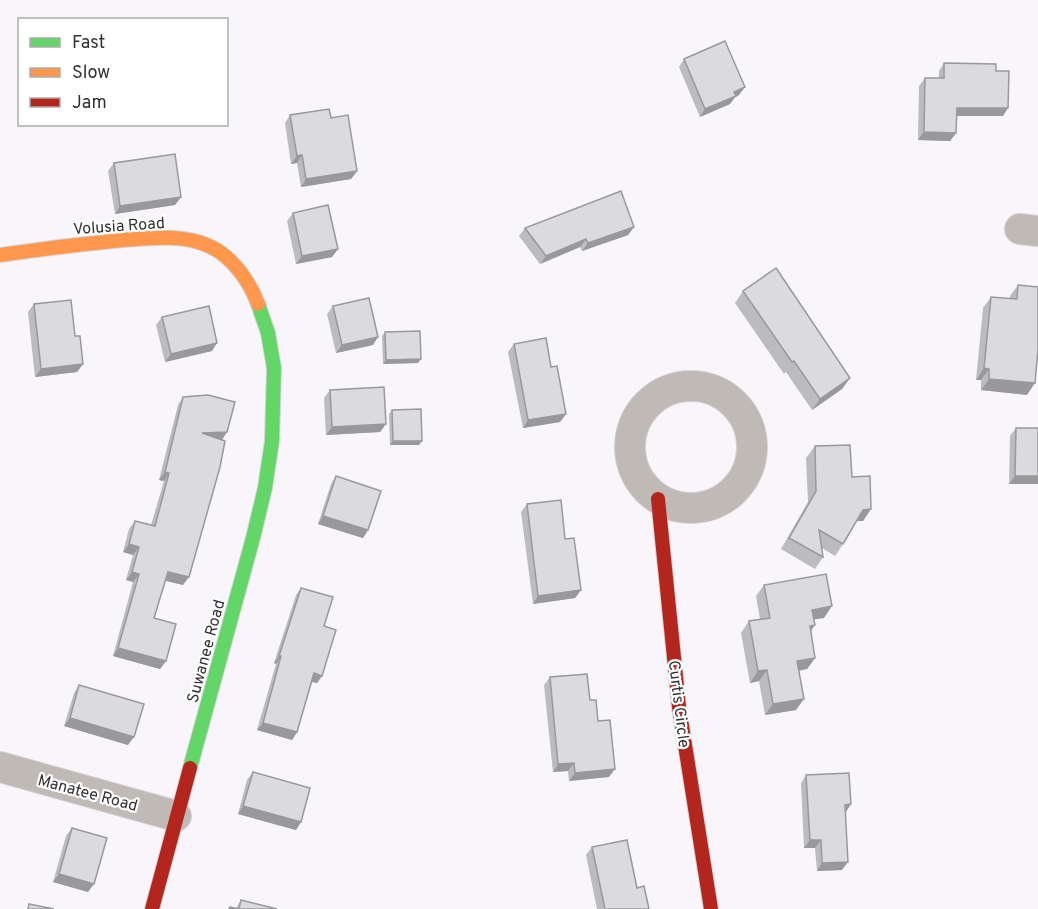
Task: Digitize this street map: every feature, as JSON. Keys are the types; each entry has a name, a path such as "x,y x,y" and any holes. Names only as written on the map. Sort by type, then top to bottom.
{"street":[{"name":"Volusia Road","path":"0,255 76,244 169,237 209,246 235,265 254,294 268,333 274,368 274,399"},
{"path":"699,386 718,392 735,404 746,420 752,439 752,459 745,478 732,494 715,504 695,509 675,507 658,499 642,484 633,466 629,446 633,425 644,407 659,394 679,387 699,386"},
{"name":"Suwanee Road","path":"152,909 265,488 272,441 274,399"},
{"name":"Curtis Circle","path":"658,499 679,707 711,909"},
{"name":"Manatee Road","path":"0,767 176,816"}],"building":[{"path":"725,41 745,87 734,92 736,96 705,109 684,59"},
{"path":"944,63 996,64 996,71 1009,71 1008,108 957,108 956,133 924,132 925,78 944,78"},
{"path":"329,109 331,118 348,115 357,171 306,179 302,155 297,156 290,115"},
{"path":"175,154 181,197 120,206 114,163"},
{"path":"621,191 634,227 588,243 586,239 546,256 525,228"},
{"path":"328,205 338,249 302,256 293,213"},
{"path":"776,268 850,378 820,399 743,291"},
{"path":"1018,285 1038,287 1038,349 1035,383 989,379 989,369 984,368 991,297 1017,299"},
{"path":"369,298 378,337 342,345 333,306"},
{"path":"71,300 75,336 80,336 83,364 41,369 34,304"},
{"path":"209,306 217,343 171,354 162,317"},
{"path":"420,331 421,359 386,360 385,332"},
{"path":"546,338 551,367 557,366 566,414 528,420 514,344"},
{"path":"384,387 386,424 332,427 330,390"},
{"path":"208,395 235,402 227,432 202,433 225,441 220,467 189,577 168,572 154,618 176,624 166,661 118,648 139,574 132,572 139,547 129,544 135,521 155,526 169,473 165,472 183,397"},
{"path":"421,409 422,441 393,441 392,410"},
{"path":"1016,428 1038,428 1038,476 1015,476"},
{"path":"850,445 852,477 870,476 871,509 863,510 843,544 819,530 823,557 789,538 816,491 815,446"},
{"path":"336,476 381,491 368,530 323,516"},
{"path":"561,500 565,539 574,538 581,590 538,596 527,504"},
{"path":"826,574 832,606 812,610 815,625 810,626 815,658 797,661 804,699 773,704 767,670 758,671 749,621 770,618 764,585"},
{"path":"301,588 333,597 324,626 336,630 322,676 314,673 297,732 263,723 281,656 279,656"},
{"path":"587,674 590,700 596,700 598,721 610,720 615,769 575,773 574,763 558,764 550,677"},
{"path":"79,685 144,704 134,737 70,718"},
{"path":"253,772 310,788 301,822 243,806"},
{"path":"849,773 851,804 845,805 848,862 822,863 821,840 810,840 806,775"},
{"path":"72,828 107,838 94,884 59,874"},
{"path":"627,840 637,888 644,886 649,909 605,909 592,847"},
{"path":"241,900 277,909 239,909"},
{"path":"29,904 54,909 28,909"}],"traffic: fast":[{"path":"190,768 253,538 265,488 272,441 274,368 268,333 258,304"}],"traffic: slow":[{"path":"0,255 144,238 199,242 217,250 233,263 250,287 258,304"}],"traffic: jam":[{"path":"658,499 679,707 711,909"},
{"path":"152,909 190,768"}]}
